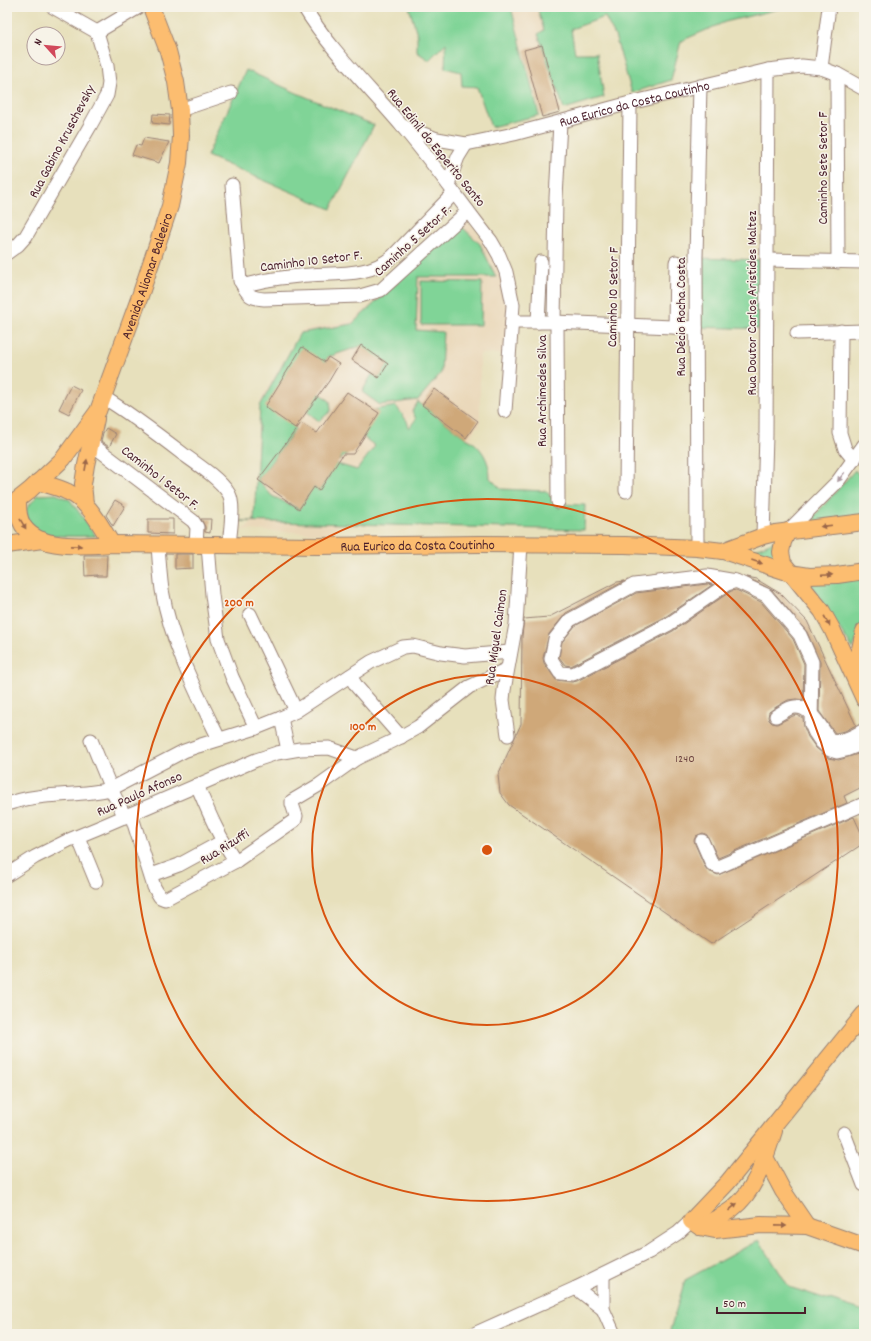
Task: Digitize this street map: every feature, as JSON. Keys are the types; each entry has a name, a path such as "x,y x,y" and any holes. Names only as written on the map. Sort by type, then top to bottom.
{"main road":[{"name":"Avenida Aliomar Baleeiro","path":"13,504 63,459 101,404 140,296 170,206 179,163 181,136 180,110 176,82 168,51 151,7"},
{"path":"85,504 83,484 90,443 101,404"},
{"path":"38,482 69,492 85,504 112,544"},
{"name":"Rua Eurico da Costa Coutinho","path":"13,504 22,524 29,532 42,540 63,545 625,545 697,548 723,551 790,573 809,576 837,575 864,571"},
{"name":"Rua Eurico da Costa Coutinho","path":"723,551 763,536 788,531 864,522"},
{"path":"788,531 783,542 781,552 782,563 822,611 864,699"},
{"path":"7,545 42,540"},
{"path":"854,676 864,631"},
{"path":"696,1224 728,1182 760,1153 778,1120 864,1014"},
{"path":"696,1224 733,1208 749,1190 759,1175 760,1153"},
{"path":"760,1153 807,1226"},
{"path":"696,1224 715,1230 761,1225 807,1226 864,1246"}],"street":[{"path":"53,7 97,32 139,7"},
{"name":"Rua Edinil do Esperito Santo","path":"304,7 312,21 339,55 402,126 491,241 499,255 506,272 513,305 504,411"},
{"path":"820,68 829,7"},
{"name":"Rua Gabino Kruschevsky","path":"7,253 18,245 26,236 107,95 109,83 107,66 97,32"},
{"name":"Rua Eurico da Costa Coutinho","path":"402,126 437,139 466,144 514,134 630,103 768,70 802,66 820,68 837,74 864,89"},
{"name":"Rua Doutor Carlos Aristides Maltez","path":"763,536 768,260 768,70"},
{"name":"Caminho Sete Setor F","path":"837,74 838,262"},
{"name":"Rua Décio Rocha Costa","path":"697,548 696,257 700,86"},
{"path":"180,110 232,93"},
{"name":"Caminho 10 Setor F","path":"626,491 630,103"},
{"name":"Rua Archimedes Silva","path":"558,502 556,198 560,122"},
{"path":"451,189 458,156 466,144"},
{"path":"232,185 240,281 242,284"},
{"name":"Caminho 10 Setor F.","path":"242,284 303,275 354,272 368,270 378,266 393,256 451,189"},
{"name":"Caminho 5 Setor F.","path":"242,284 252,298 264,299 360,296 372,294 381,290 468,211"},
{"path":"768,260 864,262"},
{"path":"538,322 541,262"},
{"path":"675,327 676,262"},
{"path":"512,322 556,322"},
{"name":"Rua Archimedes Silva","path":"556,322 696,328"},
{"path":"841,331 840,433 845,450 854,460"},
{"path":"797,333 864,331"},
{"path":"101,404 128,412 206,471 222,486 229,494 232,502 229,545"},
{"name":"Caminho 1 Setor F.","path":"90,443 193,521 197,527 212,596 218,639 232,677 256,728"},
{"path":"788,531 838,481 864,445"},
{"name":"Rua Miguel Caimon","path":"508,735 503,700 507,669 516,624 521,544"},
{"path":"158,545 162,592 173,632 190,676 219,739"},
{"path":"736,581 727,584 669,624 573,674 560,673 551,659 555,639 570,620 634,585 707,576 736,581 766,595 800,635 812,662 811,724 821,742 830,750 837,752 864,743"},
{"path":"250,614 296,711"},
{"path":"7,804 36,798 99,792 111,789 184,751 256,728 296,711 371,662 403,647 413,646 441,653 465,656 510,652"},
{"path":"357,758 400,737 424,723 469,687 507,669"},
{"path":"350,676 357,688 400,737"},
{"path":"776,716 790,708 798,706 811,712 830,740 838,742 855,736 864,730"},
{"path":"281,718 288,750"},
{"name":"Rua Rizuffi","path":"91,740 111,789 128,816 151,875 154,887 162,899 165,899 236,861 295,820 296,816 292,803 295,799 310,791 357,758"},
{"name":"Rua Paulo Afonso","path":"7,875 46,851 69,840 256,760 288,750 329,748 357,758"},
{"path":"197,785 223,841 236,861"},
{"path":"702,841 712,864 718,867 864,804"},
{"path":"78,837 96,881"},
{"path":"151,875 179,865 223,841"},
{"path":"844,1134 864,1185"},
{"path":"474,1334 603,1275 649,1252 696,1224"},
{"path":"603,1275 603,1309 614,1334"},
{"path":"576,1288 603,1309"}],"shaded area":[{"path":"512,7 537,7 544,30 538,32 560,112 542,117"},
{"path":"463,216 488,246 502,275 511,322 509,354 480,354 480,427 476,427 467,446 416,407 332,534 242,530 254,521 261,399 302,330 353,320"}],"green space":[{"path":"409,7 511,7 539,115 491,127 477,87 462,86 461,72 445,68 446,43 429,60 417,52 417,34"},
{"path":"537,7 787,7 725,22 681,41 671,80 632,93 615,36 605,17 571,29 575,53 597,53 604,97 564,109 538,34 544,30"},
{"path":"246,70 374,125 331,209 207,156"},
{"path":"460,225 480,244 496,277 418,277 416,330 443,332 441,373 418,400 380,405 362,392 372,374 379,378 388,364 361,346 328,357 316,376 314,389 330,401 331,411 319,421 297,404 295,428 258,480 272,496 299,509 308,496 306,487 312,486 319,491 329,476 315,438 350,453 334,463 357,470 375,446 362,436 373,410 396,406 407,421 409,428 416,419 412,411 418,402 480,449 484,454 490,472 490,478 501,489 546,491 557,504 585,505 584,530 235,521 254,521 260,406 300,333 352,324"},
{"path":"697,258 767,260 765,329 695,327"},
{"path":"421,281 482,282 481,325 421,325"},
{"path":"855,470 864,482 864,516 809,522"},
{"path":"56,494 70,500 96,536 49,535 37,531 32,527 26,509 38,495"},
{"path":"777,540 775,561 751,551"},
{"path":"864,576 864,621 853,649 809,582"},
{"path":"759,1240 789,1287 864,1311 864,1334 672,1334 670,1330 685,1280"}],"building":[{"path":"542,45 560,112 542,117 524,50"},
{"path":"153,114 170,115 169,125 152,123"},
{"path":"144,138 169,142 159,163 132,155 136,145 141,146"},
{"path":"361,345 388,364 379,378 352,360"},
{"path":"302,347 325,362 328,357 339,364 329,381 295,428 265,407"},
{"path":"71,385 81,390 69,414 59,409"},
{"path":"434,389 478,421 466,438 422,405"},
{"path":"347,392 379,413 353,454 343,454 319,491 314,487 299,509 258,480 301,423 317,433"},
{"path":"106,428 116,434 109,447 101,441"},
{"path":"115,500 125,506 113,526 106,515"},
{"path":"148,519 173,519 173,534 148,533"},
{"path":"201,519 211,519 210,533 205,532 205,527"},
{"path":"175,554 193,554 193,568 175,569"},
{"path":"84,555 107,555 106,576 85,576"},
{"path":"746,577 756,579 781,594 807,621 856,725 845,731 835,733 819,711 820,662 807,632 772,590"},
{"path":"625,581 566,613 549,634 543,658 544,663 556,680 572,682 577,681 673,631 731,591 736,590 761,602 793,639 804,664 803,700 788,700 776,707 769,712 769,720 772,723 777,724 797,715 803,718 804,727 808,737 816,748 828,758 839,760 864,752 864,786 844,796 847,803 718,858 707,835 703,833 696,836 694,840 695,844 705,867 708,871 718,875 854,817 864,839 864,843 711,944 509,805 500,793 498,775 521,724 522,636 524,619 549,617 617,582"},
{"path":"707,584 712,585 665,617 571,666 565,665 559,657 562,642 575,626 636,593"}]}
